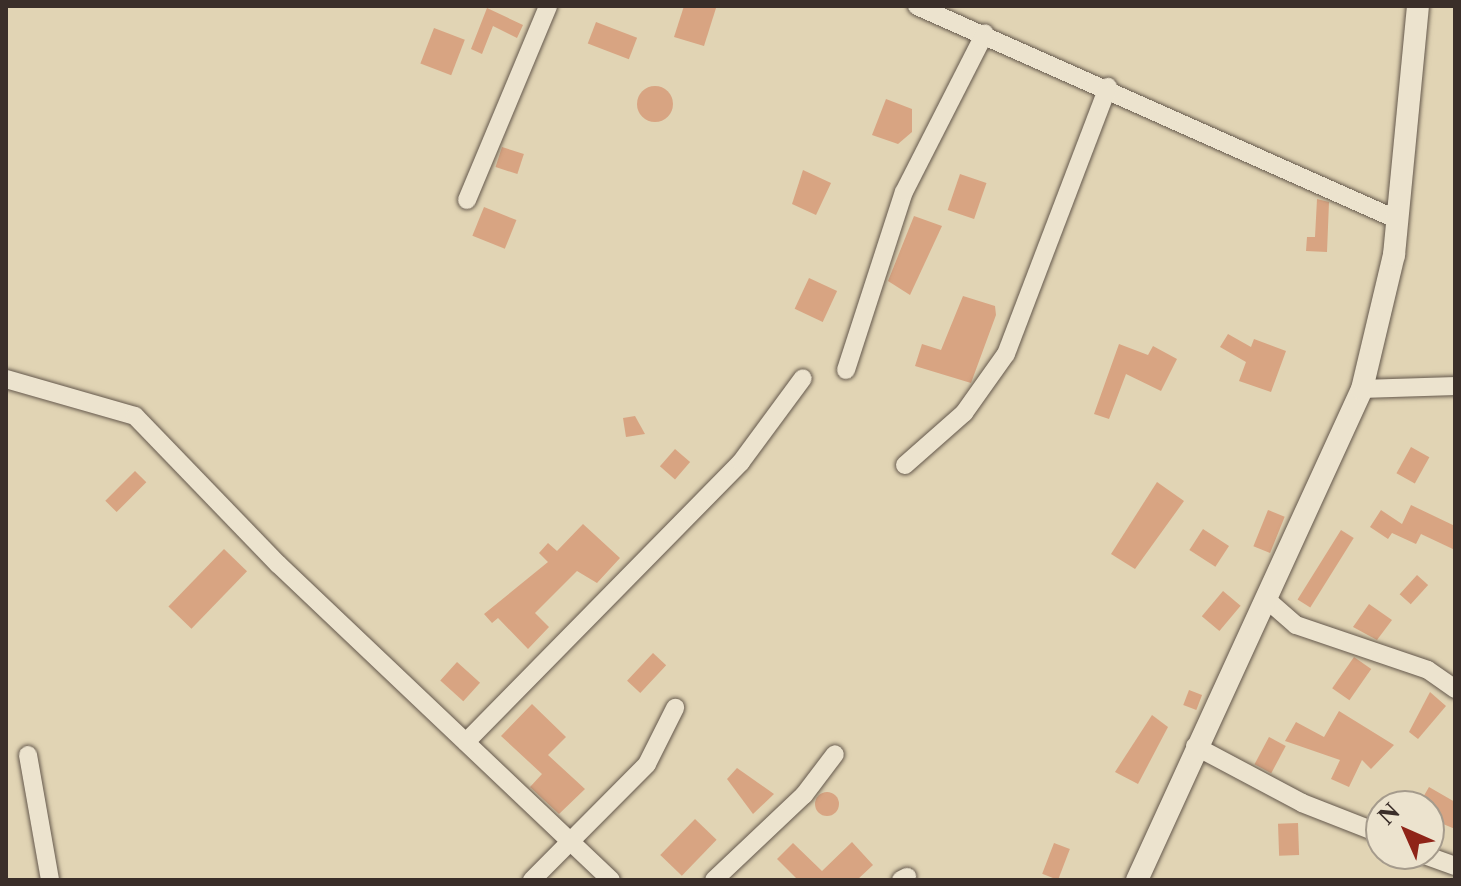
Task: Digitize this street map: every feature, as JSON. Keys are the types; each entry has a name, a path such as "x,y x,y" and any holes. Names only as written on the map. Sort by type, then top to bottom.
{"street":[{"path":"467,200 548,6"},
{"path":"917,6 1108,87 1398,220"},
{"path":"1137,880 1195,746 1362,389 1398,220 1418,6"},
{"path":"846,370 904,192 985,33"},
{"path":"905,465 964,413 1006,354 1108,87"},
{"path":"466,742 741,462 803,378"},
{"path":"6,379 135,416 278,564 611,880"},
{"path":"1362,389 1455,386"},
{"path":"1265,598 1296,625 1428,670 1455,689"},
{"path":"532,880 567,837 647,764 675,708"},
{"path":"1195,746 1302,803 1365,828"},
{"path":"714,880 804,795 835,754"},
{"path":"28,755 50,880"}],"building":[{"path":"684,6 716,8 704,46 674,37"},
{"path":"487,8 523,25 517,38 493,26 482,54 471,49"},
{"path":"596,22 637,38 629,59 588,43"},
{"path":"434,28 465,40 451,75 420,63"},
{"path":"655,86 668,91 673,104 668,117 655,122 642,117 637,104 642,91"},
{"path":"886,99 912,109 912,132 898,144 872,135"},
{"path":"502,147 524,154 517,174 496,167"},
{"path":"803,170 831,183 816,215 792,204"},
{"path":"960,174 986,183 974,219 948,210"},
{"path":"1317,199 1329,202 1327,252 1306,251 1307,237 1315,237"},
{"path":"484,207 516,220 505,249 472,236"},
{"path":"914,216 942,226 910,295 888,281"},
{"path":"809,278 837,291 823,322 795,309"},
{"path":"963,296 995,306 996,315 971,383 915,366 922,344 941,350"},
{"path":"1228,334 1251,347 1254,339 1286,351 1271,392 1239,381 1246,362 1220,347"},
{"path":"1119,344 1148,355 1153,346 1177,359 1161,391 1126,374 1109,419 1094,414"},
{"path":"635,416 645,434 626,437 623,418"},
{"path":"1411,447 1429,457 1415,483 1396,473"},
{"path":"675,449 690,462 675,479 660,466"},
{"path":"135,471 146,482 117,512 105,501"},
{"path":"1157,482 1184,501 1135,569 1111,554"},
{"path":"1411,505 1455,526 1455,550 1421,534 1416,544 1392,533 1388,539 1370,527 1381,510 1402,524"},
{"path":"1268,510 1285,517 1270,553 1253,546"},
{"path":"583,524 620,558 597,583 577,571 535,613 549,627 528,649 498,618 492,623 484,614 548,562 539,553 548,543 557,551"},
{"path":"1203,529 1229,546 1215,567 1189,550"},
{"path":"1341,530 1354,538 1310,607 1298,600"},
{"path":"224,549 247,571 191,629 168,607"},
{"path":"1417,575 1428,585 1411,604 1400,594"},
{"path":"1223,591 1241,606 1219,631 1202,616"},
{"path":"1369,604 1392,620 1377,640 1353,627"},
{"path":"653,653 666,665 640,693 627,681"},
{"path":"1354,657 1371,669 1349,700 1332,688"},
{"path":"457,662 480,683 463,701 440,681"},
{"path":"1189,690 1202,695 1196,710 1183,705"},
{"path":"1430,692 1446,706 1418,739 1409,732"},
{"path":"532,704 566,737 548,755 585,789 559,814 530,787 542,774 501,736"},
{"path":"1339,711 1394,745 1371,769 1362,760 1349,787 1331,779 1340,760 1285,741 1296,722 1324,737"},
{"path":"1152,715 1168,727 1138,784 1115,772"},
{"path":"1269,737 1286,746 1271,773 1254,764"},
{"path":"737,768 774,794 753,814 727,779"},
{"path":"827,792 836,795 839,804 836,813 827,816 818,813 815,804 818,795"},
{"path":"1445,796 1455,802 1455,829 1445,825"},
{"path":"695,819 717,840 682,876 660,855"},
{"path":"1298,823 1299,855 1279,856 1278,824"},
{"path":"852,842 873,865 857,880 798,880 777,859 793,843 822,871"},
{"path":"1054,843 1070,849 1058,880 1042,874"}]}
